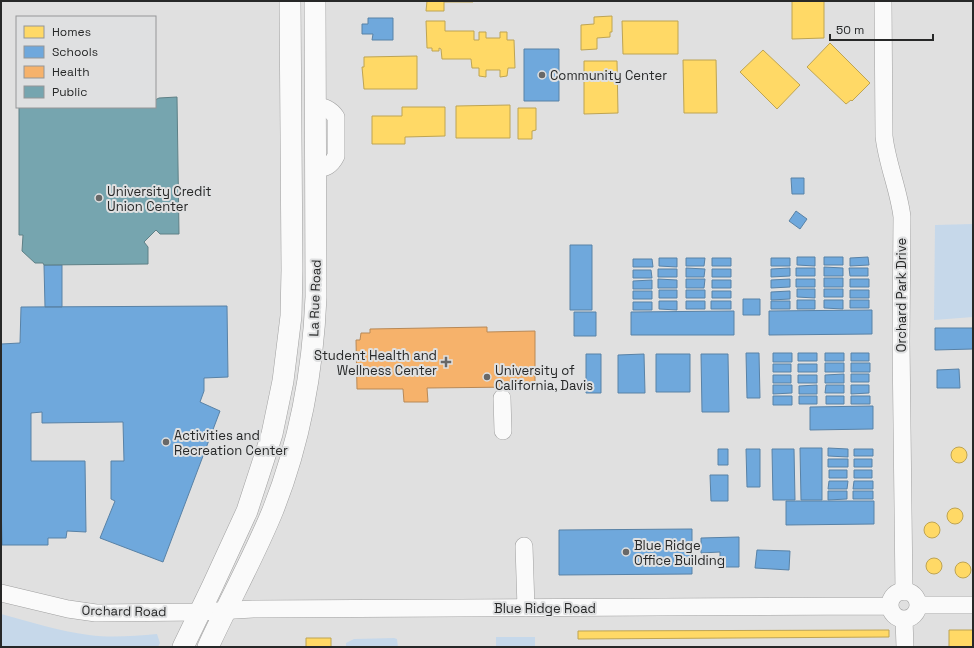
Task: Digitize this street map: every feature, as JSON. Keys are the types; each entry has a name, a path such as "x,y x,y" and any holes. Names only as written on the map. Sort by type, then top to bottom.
{"main road":[{"name":"La Rue Road","path":"183,647 247,511 272,434 284,381 291,316 292,270 290,1"},
{"name":"La Rue Road","path":"208,647 273,511 289,464 301,420 310,372 315,331 316,297 315,1"}],"street":[{"name":"Orchard Park Drive","path":"883,1 884,136 902,217 901,341 904,592"},
{"path":"502,398 503,431"},
{"path":"524,546 526,608"},
{"path":"901,592 909,593 914,596 918,605 914,615 910,618 904,619 894,615 890,606 891,600 894,596 901,592"},
{"name":"Orchard Road","path":"1,593 68,609 96,613 200,612"},
{"path":"918,605 973,605"},
{"name":"Blue Ridge Road","path":"200,612 224,612 253,609 890,606"},
{"path":"904,619 905,647"}],"shaded area":[{"path":"973,224 973,317 934,320 935,225"},
{"path":"1,614 56,629 89,635 114,637 157,634 160,643 158,647 1,647"},
{"path":"496,637 535,637 535,647 496,647"},
{"path":"354,639 397,639 398,647 346,647 346,643"}],"building: Homes":[{"path":"427,1 473,2 444,2 444,11 426,11"},
{"path":"792,1 824,1 824,38 792,39"},
{"path":"612,16 612,32 610,32 610,37 597,38 597,49 581,50 581,25 594,24 594,17"},
{"path":"426,21 445,21 445,31 474,31 474,40 479,40 479,32 486,32 486,38 500,38 500,32 507,32 507,40 514,40 515,68 508,68 507,76 500,77 500,70 486,70 486,77 479,76 479,68 472,68 471,59 442,59 441,49 439,48 439,51 432,51 432,48 427,48"},
{"path":"622,21 678,21 678,54 623,54"},
{"path":"830,43 870,83 852,101 851,100 846,104 807,67"},
{"path":"763,50 800,85 777,109 740,72"},
{"path":"417,56 417,89 364,89 362,67 364,67 364,57"},
{"path":"683,60 716,60 717,113 684,113"},
{"path":"584,61 617,61 618,113 584,114"},
{"path":"510,105 510,138 456,138 456,106"},
{"path":"402,107 445,107 445,136 405,137 405,144 372,144 372,116 402,116"},
{"path":"518,108 536,108 536,130 532,131 532,139 518,139"},
{"path":"959,447 965,449 967,455 965,461 959,463 953,461 951,455 953,449"},
{"path":"955,508 961,510 963,516 961,522 955,524 949,522 947,516 949,510"},
{"path":"932,522 939,527 940,530 935,537 932,538 925,533 924,530 929,523"},
{"path":"931,558 937,558 942,563 940,572 937,574 931,574 926,569 926,563"},
{"path":"960,562 966,562 971,567 969,576 966,578 960,578 955,573 955,567"},
{"path":"889,630 889,637 578,639 578,631"},
{"path":"949,630 973,630 973,647 949,647"},
{"path":"306,638 331,638 331,647 306,647"}],"building: Schools":[{"path":"368,18 393,18 393,40 372,40 373,34 362,34 362,24 368,24"},
{"name":"Community Center","path":"524,49 559,49 559,101 524,101"},
{"path":"791,178 804,178 804,194 792,194"},
{"path":"796,211 807,219 800,229 789,221"},
{"path":"570,245 592,245 592,310 570,310"},
{"path":"797,257 815,257 815,266 797,265"},
{"path":"824,257 843,257 843,265 824,265"},
{"path":"868,257 869,265 850,266 850,258"},
{"path":"659,258 677,258 677,267 659,266"},
{"path":"686,258 705,258 704,266 686,266"},
{"path":"712,258 731,258 731,266 712,266"},
{"path":"771,258 790,258 790,266 771,266"},
{"path":"633,259 652,259 653,267 633,267"},
{"path":"44,265 62,265 62,307 45,307"},
{"path":"824,267 843,268 843,276 824,276"},
{"path":"686,268 705,269 704,277 686,277"},
{"path":"790,268 790,276 771,277 771,269"},
{"path":"796,268 815,268 815,276 796,276"},
{"path":"849,268 868,268 868,276 850,276"},
{"path":"658,269 677,269 677,277 658,277"},
{"path":"712,269 731,269 731,277 712,277"},
{"path":"633,270 651,270 652,278 633,278"},
{"path":"824,278 843,278 843,287 824,287"},
{"path":"658,279 677,280 677,288 658,288"},
{"path":"686,279 705,279 704,288 686,288"},
{"path":"790,279 790,287 771,288 771,280"},
{"path":"796,279 815,279 815,287 796,287"},
{"path":"850,279 869,279 869,287 850,287"},
{"path":"652,280 652,289 633,289 633,281"},
{"path":"712,280 731,280 731,288 712,288"},
{"path":"797,289 815,289 815,298 797,297"},
{"path":"824,289 843,289 843,297 824,297"},
{"path":"659,290 677,290 677,298 659,298"},
{"path":"686,290 705,290 705,298 686,298"},
{"path":"850,290 869,290 869,298 850,298"},
{"path":"633,291 652,291 652,299 633,299"},
{"path":"712,291 731,291 731,298 712,298"},
{"path":"790,291 790,299 771,300 771,292"},
{"path":"743,299 760,299 760,315 743,315"},
{"path":"797,300 815,300 815,309 797,309"},
{"path":"824,300 843,300 843,309 824,308"},
{"path":"850,300 869,300 869,308 850,308"},
{"path":"659,301 677,301 677,310 659,309"},
{"path":"686,301 705,301 705,309 686,309"},
{"path":"711,301 731,301 731,309 711,309"},
{"path":"771,301 790,301 790,309 771,309"},
{"path":"633,302 652,302 652,310 633,310"},
{"name":"Activities and Recreation Center","path":"227,306 228,377 204,378 204,391 200,402 220,411 163,562 100,538 115,501 111,499 111,461 124,461 123,422 42,423 42,412 31,413 31,461 85,461 86,532 67,531 66,538 48,538 48,545 2,545 1,344 20,343 21,307"},
{"path":"872,310 872,334 769,335 769,311"},
{"path":"734,311 734,335 631,335 631,312"},
{"path":"574,312 596,312 596,336 574,336"},
{"path":"935,328 973,328 973,349 935,350"},
{"path":"746,353 759,353 760,398 747,398"},
{"path":"773,353 792,353 792,362 773,362"},
{"path":"798,353 817,353 817,361 798,361"},
{"path":"825,353 844,353 844,361 825,361"},
{"path":"851,353 869,353 869,361 851,361"},
{"path":"586,354 601,354 601,393 586,393"},
{"path":"644,354 645,393 618,393 618,355"},
{"path":"656,354 690,354 690,392 656,392"},
{"path":"701,354 728,354 729,412 702,412"},
{"path":"825,363 844,363 844,372 825,372"},
{"path":"851,363 870,363 870,372 851,372"},
{"path":"773,364 791,364 791,372 773,372"},
{"path":"798,364 817,364 817,372 798,372"},
{"path":"959,369 960,388 937,388 937,370"},
{"path":"844,374 844,383 825,383 825,375"},
{"path":"851,374 869,374 869,382 851,382"},
{"path":"773,375 791,375 791,383 773,383"},
{"path":"798,375 817,375 817,383 798,383"},
{"path":"773,385 792,385 792,393 773,394"},
{"path":"817,385 817,394 799,394 799,386"},
{"path":"826,385 844,385 844,393 825,393"},
{"path":"851,385 869,385 869,393 851,394"},
{"path":"773,396 792,396 792,405 773,405"},
{"path":"799,396 817,396 817,404 799,404"},
{"path":"826,396 844,396 844,404 826,404"},
{"path":"851,396 870,396 870,404 851,404"},
{"path":"873,406 873,429 810,430 810,407"},
{"path":"800,448 822,448 822,500 801,500"},
{"path":"828,448 848,449 848,457 828,456"},
{"path":"718,449 728,449 728,465 718,465"},
{"path":"746,449 760,449 760,487 747,487"},
{"path":"772,449 794,449 795,500 773,500"},
{"path":"854,449 873,449 873,456 854,456"},
{"path":"828,459 848,459 848,467 828,467"},
{"path":"854,459 872,459 872,467 854,467"},
{"path":"829,470 847,470 847,478 829,478"},
{"path":"854,470 872,470 872,478 854,478"},
{"path":"710,475 728,475 728,501 711,501"},
{"path":"829,481 848,481 847,489 828,489"},
{"path":"854,481 873,481 873,489 853,489"},
{"path":"828,491 847,491 847,499 828,500"},
{"path":"853,491 873,491 873,499 853,499"},
{"path":"786,501 874,501 874,524 786,525"},
{"name":"Blue Ridge Office Building","path":"692,529 692,574 559,575 559,530"},
{"path":"739,537 739,567 720,567 720,552 701,553 701,538"},
{"path":"757,550 790,551 789,570 755,568"}],"building: Health":[{"name":"Student Health and Wellness Center","path":"487,327 487,332 535,331 535,384 516,385 516,387 427,388 428,402 404,402 403,389 357,389 356,340 360,340 361,333 370,333 370,329"}],"building: Public":[{"name":"University Credit Union Center","path":"177,97 179,234 160,234 156,230 144,242 148,247 148,264 44,265 43,263 35,263 22,251 23,235 19,235 19,108 156,108 156,100"}],"place":[{"name":"Community Center","path":"542,75"},
{"name":"University Credit Union Center","path":"99,198"},
{"name":"Student Health and Wellness Center","path":"446,362"},
{"name":"University of California, Davis","path":"487,377"},
{"name":"Activities and Recreation Center","path":"166,442"},
{"name":"Blue Ridge Office Building","path":"626,552"}]}
